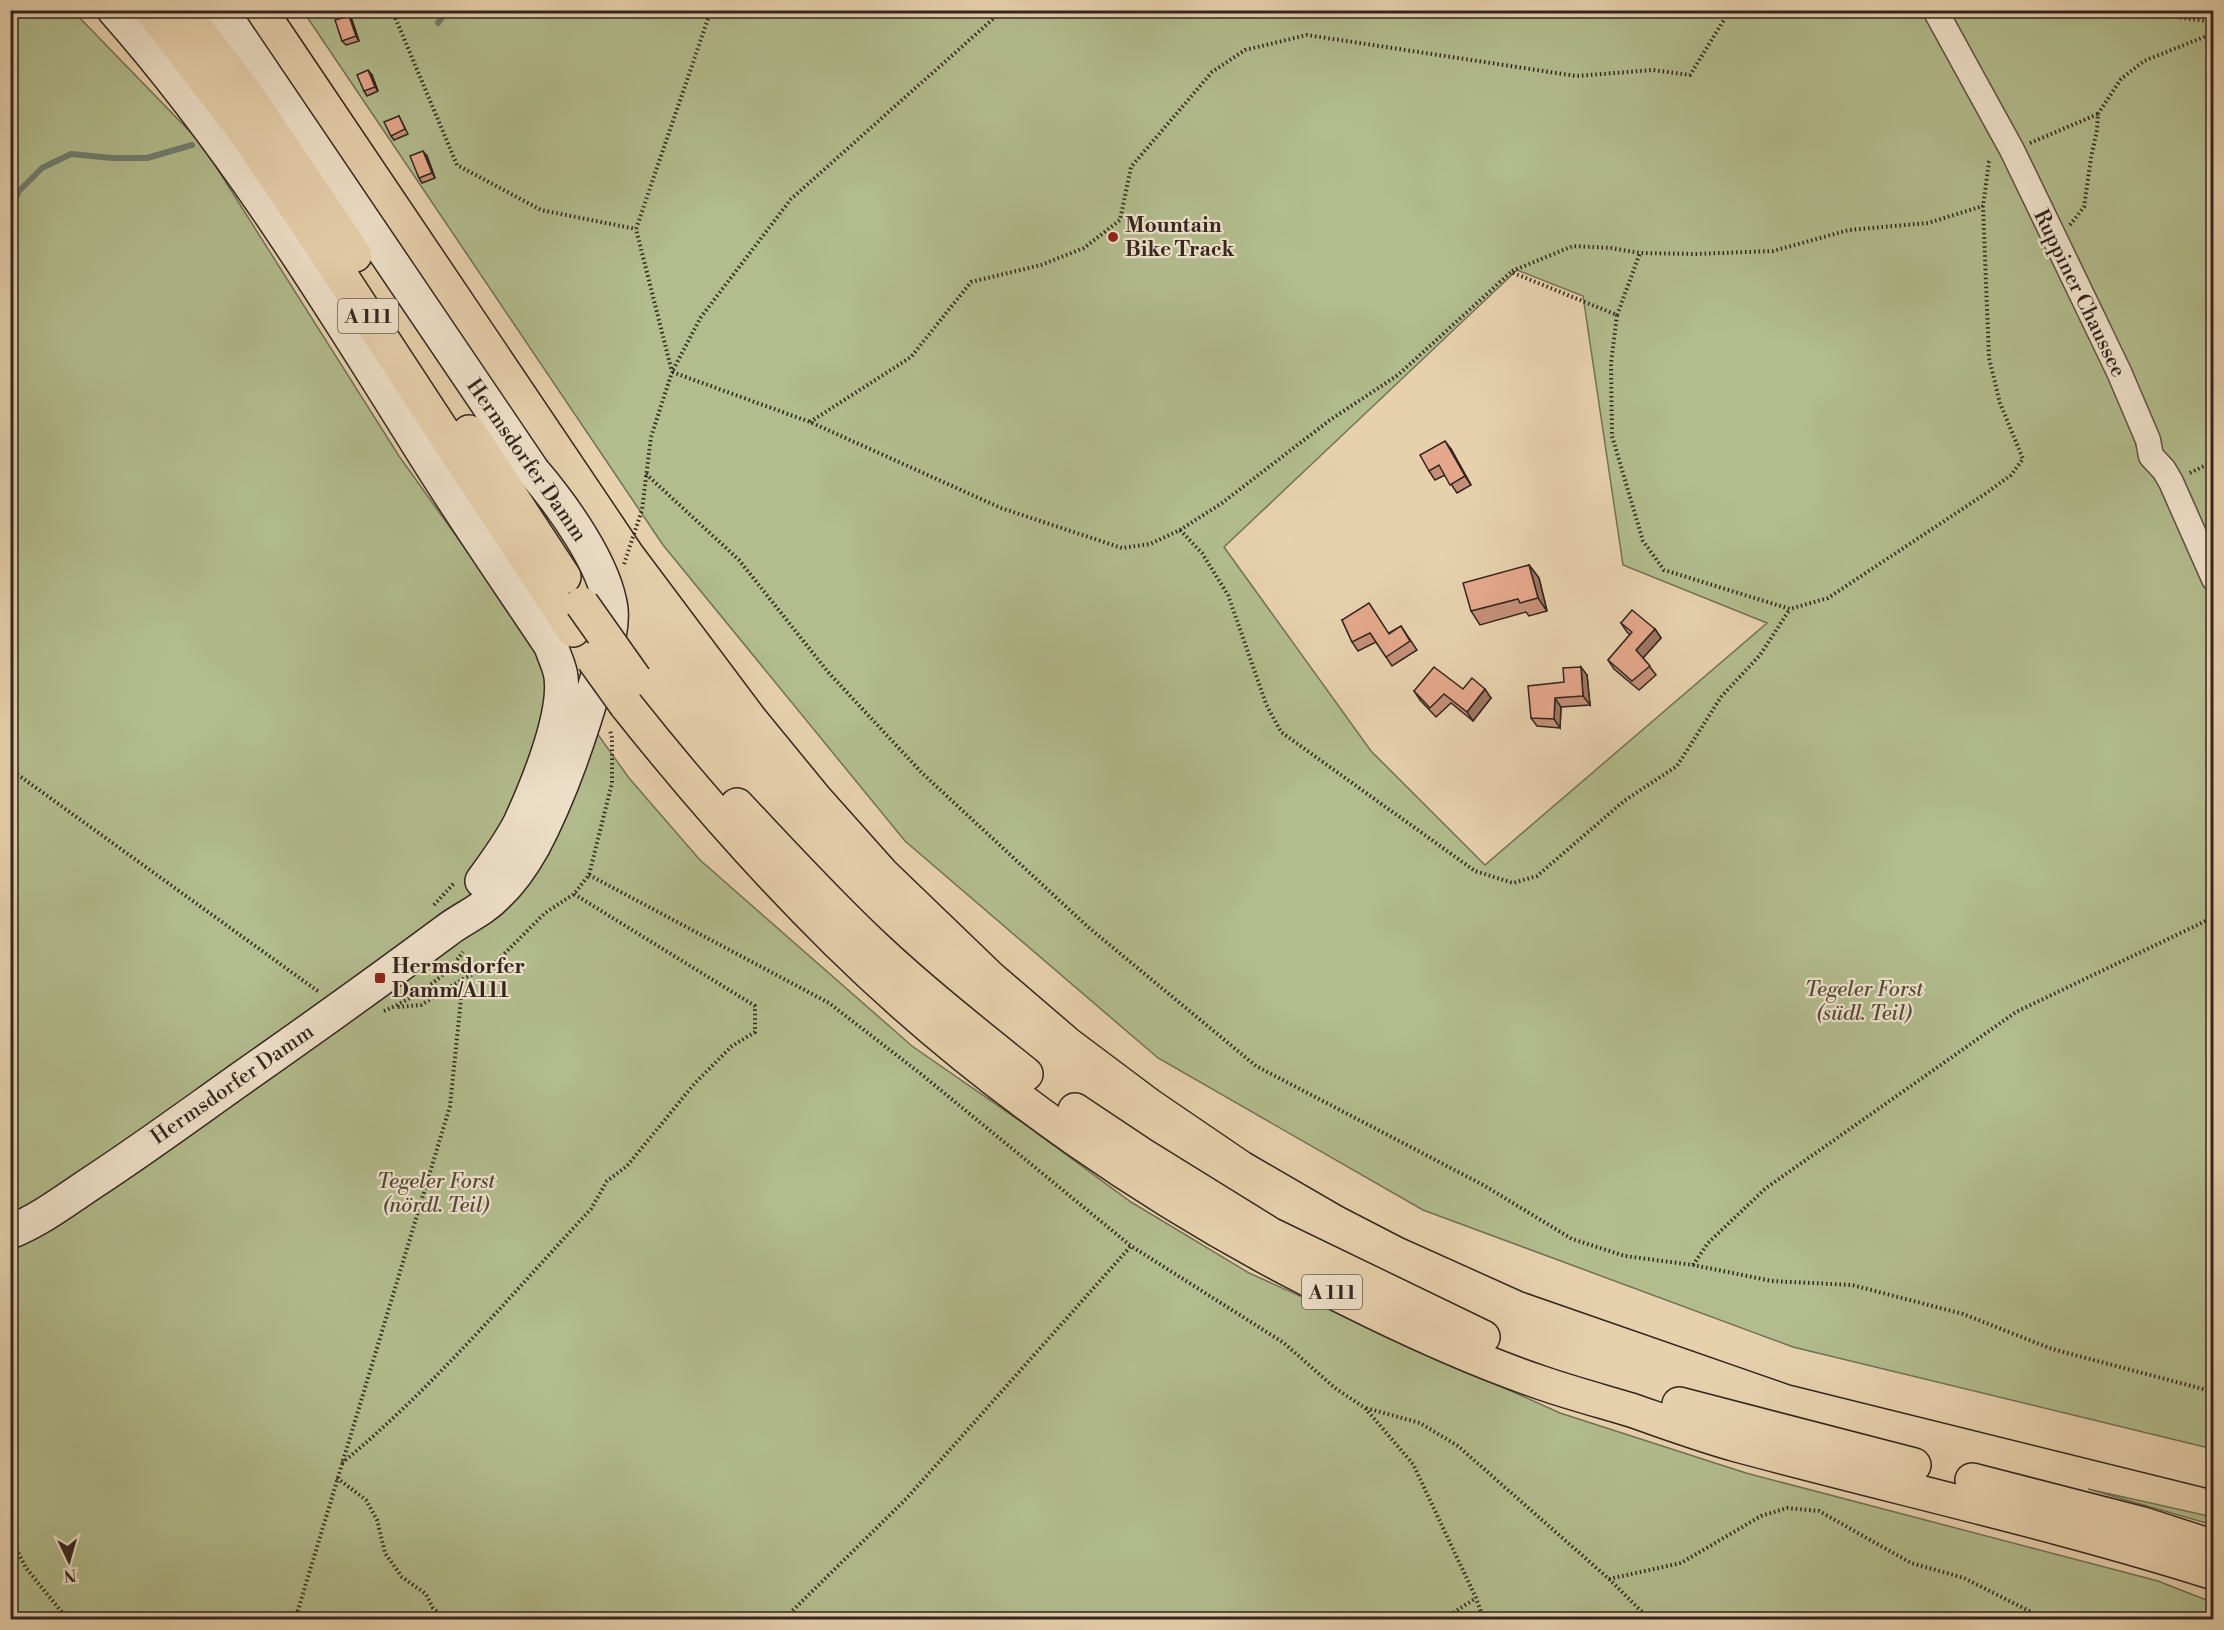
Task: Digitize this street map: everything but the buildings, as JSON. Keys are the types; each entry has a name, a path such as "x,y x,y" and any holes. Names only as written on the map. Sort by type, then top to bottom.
{"highway":[{"name":"A 111","path":"151,10 242,129 577,617"},
{"name":"A 111","path":"182,10 247,95 324,207 577,617 623,702 683,776 774,878 838,944 910,1009 1026,1103 1142,1184 1292,1272 1475,1358 1540,1382 1733,1444 2122,1544 2214,1573"},
{"path":"188,10 211,46"},
{"name":"A 111","path":"623,702 733,801 820,894 875,947 1042,1088 1141,1154 1270,1234 1478,1335 1568,1369 1661,1399 1751,1424 2143,1524 2214,1547"}],"main road":[{"name":"Hermsdorfer Damm","path":"10,1232 55,1207 115,1167 312,1028 438,919 457,909 498,860 520,824 550,745 560,708 561,676 551,646 427,459 333,306 242,171 114,10"},
{"name":"Hermsdorfer Damm","path":"222,10 520,451 549,490 597,563 607,589 612,629 588,710 532,848 514,876 476,914 438,919"}],"street":[{"name":"Ruppiner Chaussee","path":"1935,10 2012,150 2119,372 2148,440 2151,456 2171,482 2214,579"}],"path":[{"path":"392,10 457,165 541,210 636,229"},
{"path":"672,372 636,229 711,10"},
{"path":"623,567 642,510 651,437 672,372 701,317 791,199 1003,10"},
{"path":"810,422 910,357 971,282 1041,265 1084,248 1120,220 1131,167 1212,72 1245,50 1307,35 1575,76 1653,70 1690,75 1730,10"},
{"path":"2122,10 2214,22"},
{"path":"2145,10 2152,15"},
{"path":"2055,239 2076,219 2084,207 2098,114 2121,79 2144,61 2214,33"},
{"path":"1640,253 1617,315 1611,363 1612,436 1643,541 1664,570 1790,609 1828,598 1985,494 2011,475 2023,459 2000,404 1989,358 1983,206 1989,162 1996,152 2012,150 2098,114"},
{"path":"672,372 810,422 1001,508 1122,548 1150,544 1180,530 1222,503 1330,420 1398,375 1511,272 1573,246 1611,248 1640,253 1695,254 1773,251 1849,230 1928,223 1983,206"},
{"path":"1511,272 1617,315"},
{"path":"646,474 739,560 828,672 922,773 1088,927 1256,1066 1485,1186 1572,1239 1625,1256 1693,1265 1772,1281 1852,1285 1963,1314 2052,1349 2214,1392"},
{"path":"1180,530 1202,553 1228,595 1266,704 1281,732 1475,871 1513,884 1537,876 1624,801 1677,766 1721,696 1761,655 1790,609"},
{"path":"424,988 404,1003 395,1006 421,1005 496,962 545,913 574,894 589,875 612,783 612,738 623,702"},
{"path":"10,769 321,994"},
{"path":"589,875 829,1003 921,1074 1131,1246 1284,1343 1335,1388 1365,1408 1413,1464 1476,1598 1484,1620"},
{"path":"438,919 457,880"},
{"path":"342,1463 378,1434 438,1373 591,1209 607,1181 627,1166 694,1083 732,1046 755,1032 755,1006 574,894"},
{"path":"1693,1265 1708,1243 1766,1188 2016,1012 2214,917"},
{"path":"295,1620 450,1106 463,979"},
{"path":"783,1620 906,1499 1131,1246"},
{"path":"1365,1408 1420,1423 1458,1446 1609,1579 1650,1620"},
{"path":"337,1478 366,1500 377,1520 385,1553 402,1577 426,1594 433,1608 447,1620"},
{"path":"1609,1579 1682,1563 1761,1516 1787,1508 1819,1511 1911,1563 1964,1578 2047,1620"},
{"path":"10,1537 26,1568 68,1620"},
{"path":"1442,1620 1476,1598"}],"green space":[{"name":"Tegeler Forst (nördl. Teil)","path":"11,10 73,11 201,143 399,456 629,778 700,860 912,1046 1131,1202 1249,1273 1560,1413 1746,1473 2158,1581 2214,1603 2213,1620 11,1620"},
{"name":"Tegeler Forst (südl. Teil)","path":"303,11 2213,11 2213,1449 1793,1347 1423,1210 1158,1058 905,841 663,545","holes":["1517,270 1583,296 1623,565 1767,623 1485,865 1371,751 1224,547"]},
{"path":"2088,1489 2213,1517 2213,1525"}],"waterway":[{"path":"438,23 447,10"},
{"path":"10,209 19,191 42,168 71,154 112,158 147,158 192,145"}],"tram line":[{"path":"281,10 642,546 765,710 829,788 895,862 1002,965 1079,1031 1159,1091 1250,1153 1343,1207 1403,1238 1523,1292 1790,1385 2214,1490"}],"place":[{"name":"Mountain Bike Track","path":"1113,237"},
{"name":"Hermsdorfer Damm/A111","path":"380,978"}]}
